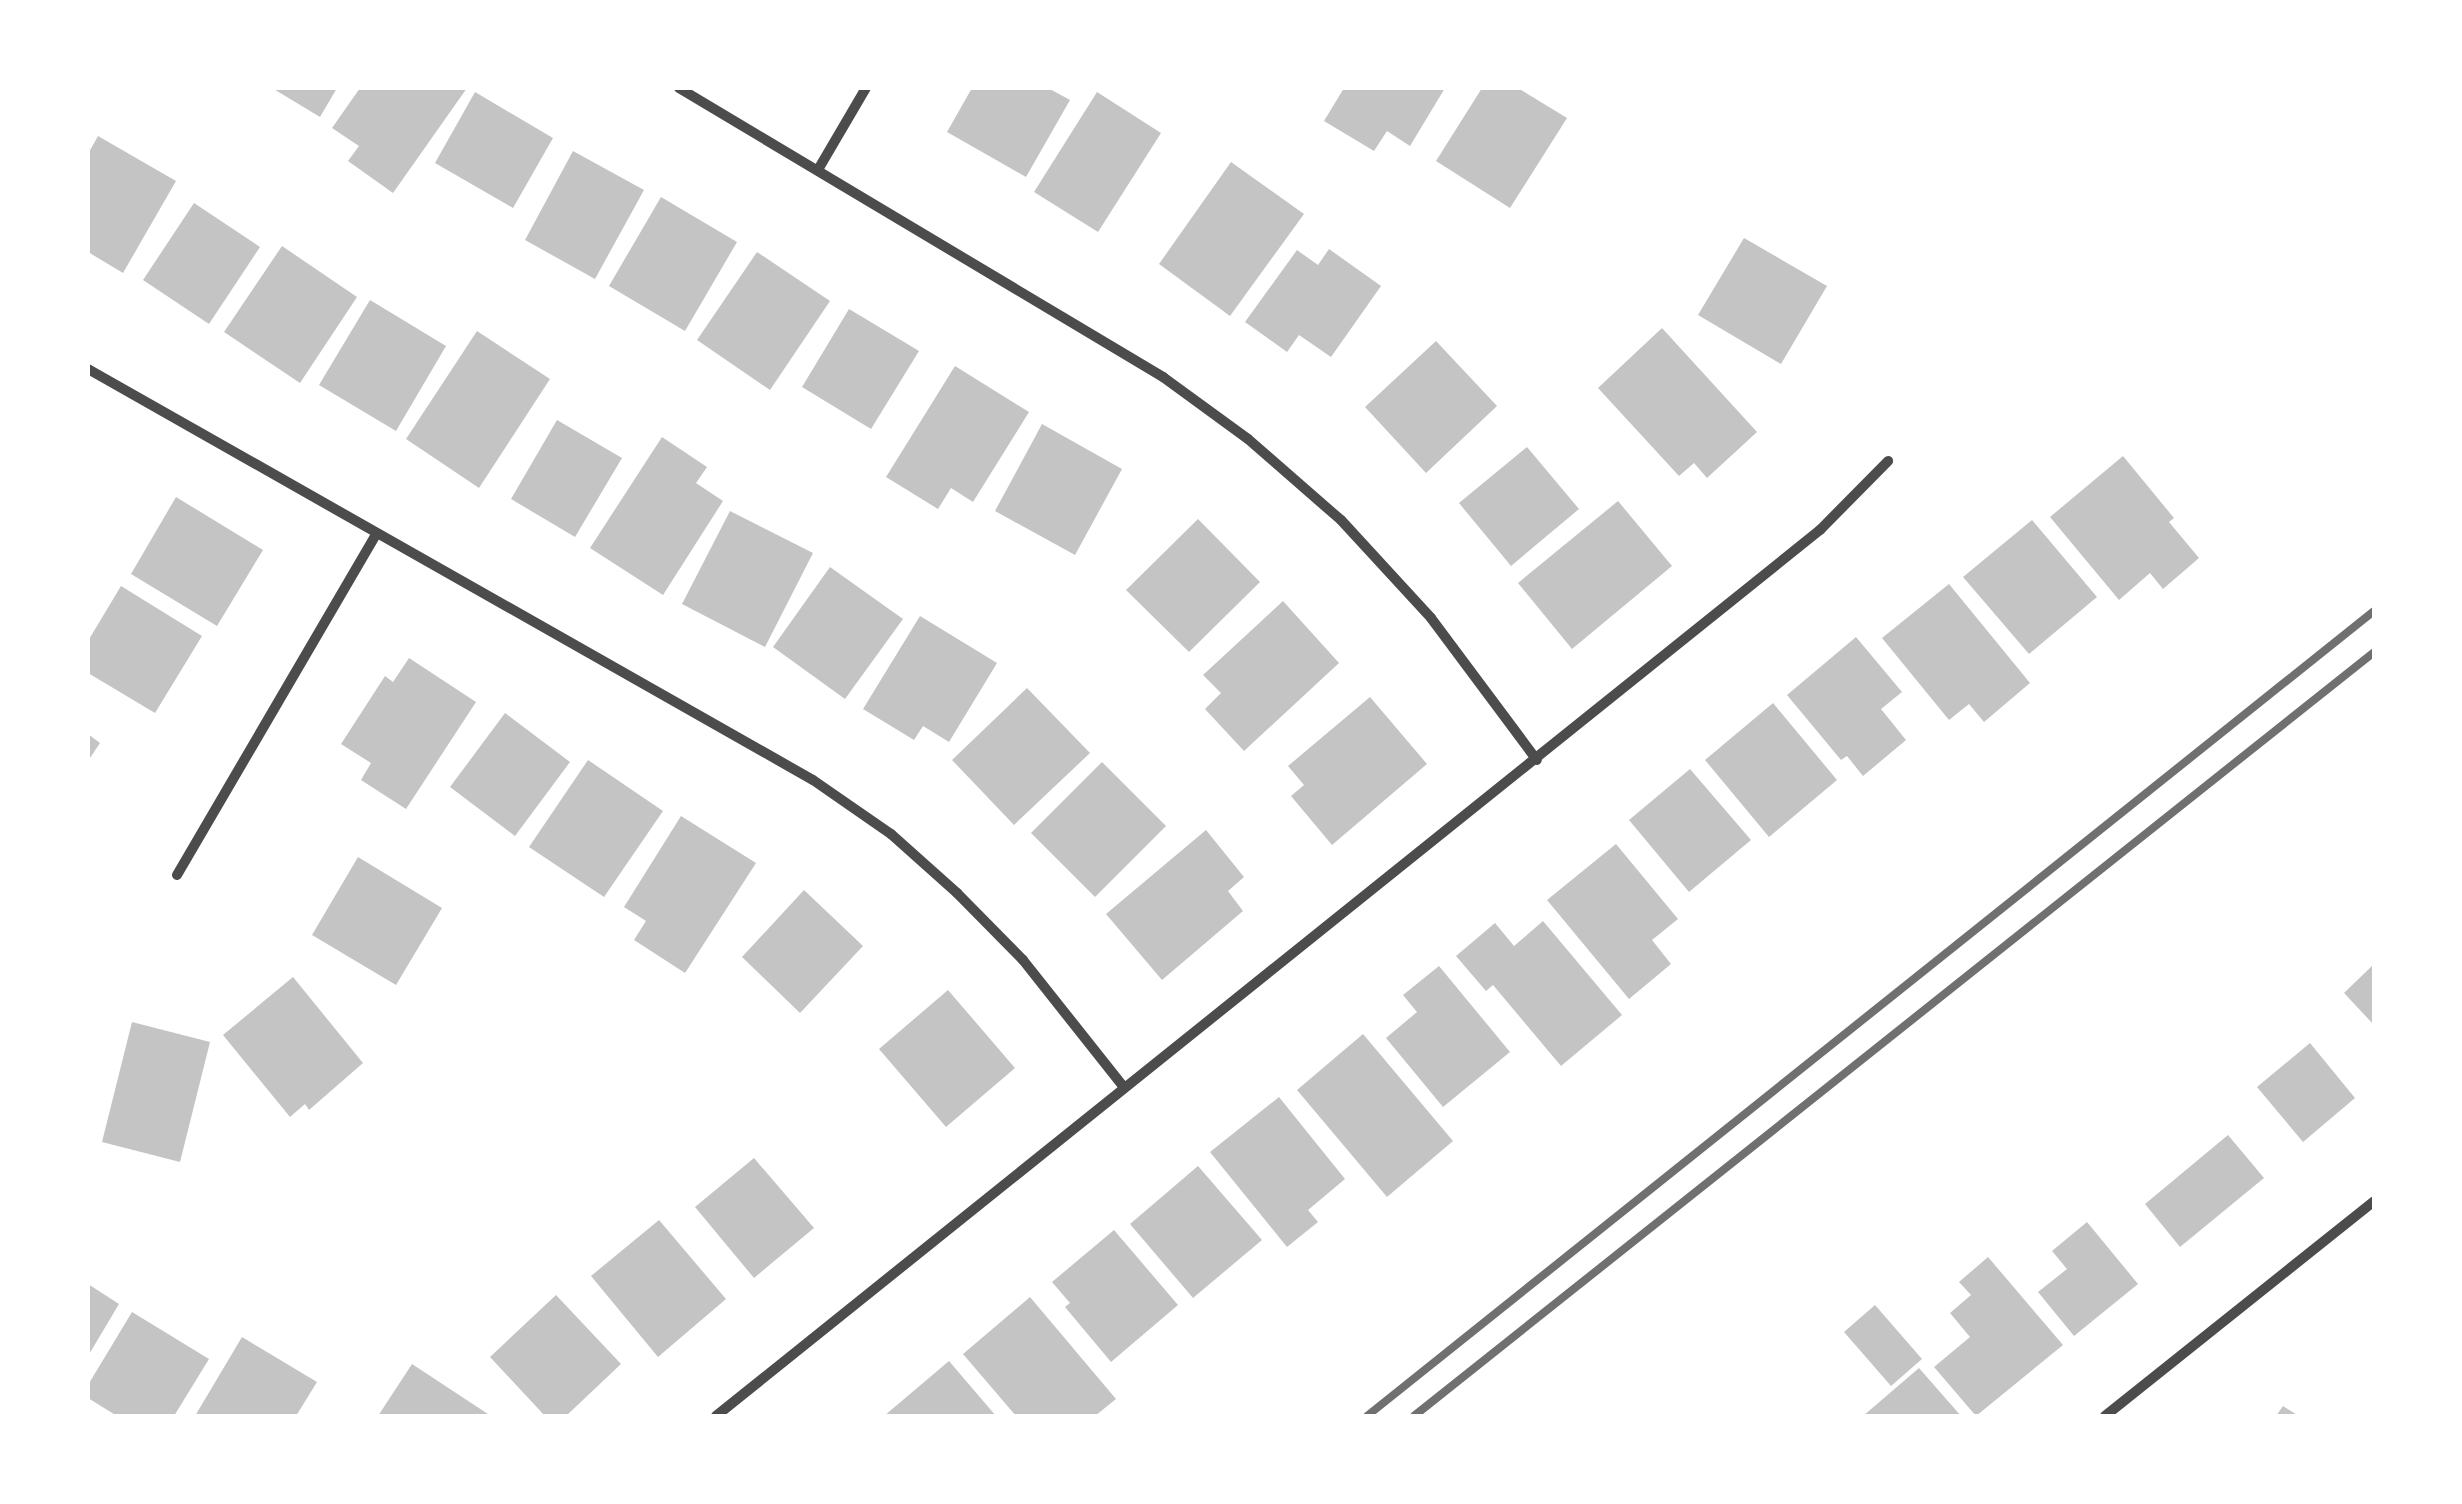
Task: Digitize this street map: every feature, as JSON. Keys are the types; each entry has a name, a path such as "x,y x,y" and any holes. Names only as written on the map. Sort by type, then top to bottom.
{"street":[{"path":"679,88 1162,377 1248,439 1342,520 1418,604 1538,760"},
{"path":"818,168 866,88"},
{"path":"88,369 813,780 891,834 1023,960 1123,1086"},
{"path":"716,1416 1123,1086 1538,760 1820,530 1888,462"},
{"path":"177,876 376,534"},
{"path":"2105,1416 2374,1200"}],"building":[{"path":"272,88 337,88 320,117"},
{"path":"360,88 467,88 393,193 348,161 359,146 332,128"},
{"path":"972,88 1048,88 1070,100 1026,177 947,132"},
{"path":"1344,88 1445,88 1410,146 1387,131 1374,151 1324,121"},
{"path":"1482,88 1518,88 1567,118 1510,208 1436,161"},
{"path":"475,92 553,138 513,208 435,163"},
{"path":"1097,92 1161,133 1098,232 1034,192"},
{"path":"98,136 176,181 123,273 88,252 88,154"},
{"path":"573,151 644,190 595,279 525,240"},
{"path":"1231,162 1304,214 1230,316 1159,264"},
{"path":"661,197 737,242 685,331 609,286"},
{"path":"194,203 260,247 209,324 143,280"},
{"path":"1744,238 1827,286 1781,364 1698,315"},
{"path":"282,246 357,297 300,383 224,332"},
{"path":"1329,249 1381,286 1331,357 1299,335 1287,352 1245,322 1297,250 1318,265"},
{"path":"757,252 830,301 770,390 697,340"},
{"path":"370,300 446,346 396,431 319,385"},
{"path":"849,309 919,351 871,429 802,387"},
{"path":"1662,328 1757,432 1707,478 1694,463 1679,476 1598,388"},
{"path":"477,331 550,379 479,488 406,439"},
{"path":"1436,341 1497,406 1426,473 1365,407"},
{"path":"955,366 1029,412 973,502 951,488 938,509 886,477"},
{"path":"557,420 622,458 575,537 511,499"},
{"path":"1042,424 1122,469 1075,555 995,511"},
{"path":"662,437 707,467 696,483 723,501 663,595 590,548"},
{"path":"1527,447 1579,509 1511,566 1459,503"},
{"path":"2123,456 2174,518 2169,522 2199,558 2163,589 2150,573 2119,600 2050,517"},
{"path":"176,497 263,550 217,626 131,574"},
{"path":"1618,501 1672,566 1572,649 1518,583"},
{"path":"730,511 813,553 765,647 682,604"},
{"path":"1198,519 1260,582 1189,652 1126,590"},
{"path":"2032,520 2097,597 2029,654 1963,577"},
{"path":"830,567 903,619 845,699 773,647"},
{"path":"1949,584 2030,683 1984,722 1969,704 1949,720 1882,638"},
{"path":"121,586 202,636 155,713 88,673 88,641"},
{"path":"1283,601 1339,663 1244,751 1205,709 1221,693 1203,675"},
{"path":"920,616 997,663 949,742 923,726 914,740 863,709"},
{"path":"1856,637 1902,692 1881,709 1906,740 1863,776 1847,756 1841,760 1787,695"},
{"path":"409,658 476,702 406,809 361,780 371,763 341,744 385,676 393,682"},
{"path":"1027,688 1090,753 1014,825 952,760"},
{"path":"1370,697 1427,764 1332,845 1291,796 1304,785 1288,766"},
{"path":"1773,703 1837,780 1769,837 1705,760"},
{"path":"505,713 570,762 515,836 450,787"},
{"path":"88,734 100,743 88,761"},
{"path":"588,760 663,811 604,897 529,847"},
{"path":"1102,762 1166,826 1095,897 1031,833"},
{"path":"1690,769 1751,840 1689,892 1629,820"},
{"path":"681,816 756,863 685,973 634,940 646,921 624,907"},
{"path":"1206,830 1244,877 1228,891 1243,911 1162,980 1106,914"},
{"path":"1616,844 1678,919 1652,940 1671,964 1629,999 1547,900"},
{"path":"358,857 442,908 396,985 312,935"},
{"path":"804,890 863,946 800,1013 742,957"},
{"path":"1543,921 1622,1015 1561,1066 1493,985 1486,991 1456,956 1495,923 1514,946"},
{"path":"2374,964 2374,1025 2344,993"},
{"path":"1439,966 1510,1052 1443,1107 1386,1038 1417,1012 1403,995"},
{"path":"293,977 363,1063 309,1110 305,1104 290,1117 223,1035"},
{"path":"948,990 1015,1068 946,1127 879,1049"},
{"path":"132,1022 210,1042 180,1162 102,1142"},
{"path":"1363,1034 1453,1141 1387,1197 1297,1090"},
{"path":"2310,1043 2355,1098 2303,1142 2257,1087"},
{"path":"1279,1097 1345,1179 1308,1210 1318,1222 1287,1247 1210,1152"},
{"path":"2228,1135 2264,1178 2180,1247 2145,1204"},
{"path":"754,1158 814,1228 754,1278 695,1207"},
{"path":"1198,1166 1262,1240 1193,1298 1130,1224"},
{"path":"659,1220 726,1299 658,1357 591,1276"},
{"path":"2087,1222 2138,1284 2074,1336 2038,1292 2067,1269 2052,1251"},
{"path":"1114,1230 1178,1305 1111,1362 1065,1307 1070,1303 1052,1282"},
{"path":"1988,1257 2063,1345 1976,1416 1934,1367 1970,1337 1950,1313 1971,1295 1959,1282"},
{"path":"88,1284 119,1304 88,1356"},
{"path":"556,1295 621,1364 566,1416 545,1416 490,1357"},
{"path":"1030,1297 1116,1399 1095,1416 1016,1416 963,1354"},
{"path":"1875,1305 1922,1359 1891,1386 1844,1332"},
{"path":"132,1312 209,1359 174,1416 117,1416 88,1398 88,1385"},
{"path":"242,1337 317,1382 296,1416 195,1416"},
{"path":"949,1361 996,1416 884,1416"},
{"path":"412,1364 491,1416 378,1416"},
{"path":"1919,1368 1961,1416 1863,1416"},
{"path":"2283,1406 2299,1416 2276,1416"}],"railway":[{"path":"1367,1416 2374,611"},
{"path":"1414,1416 2374,652"}]}
